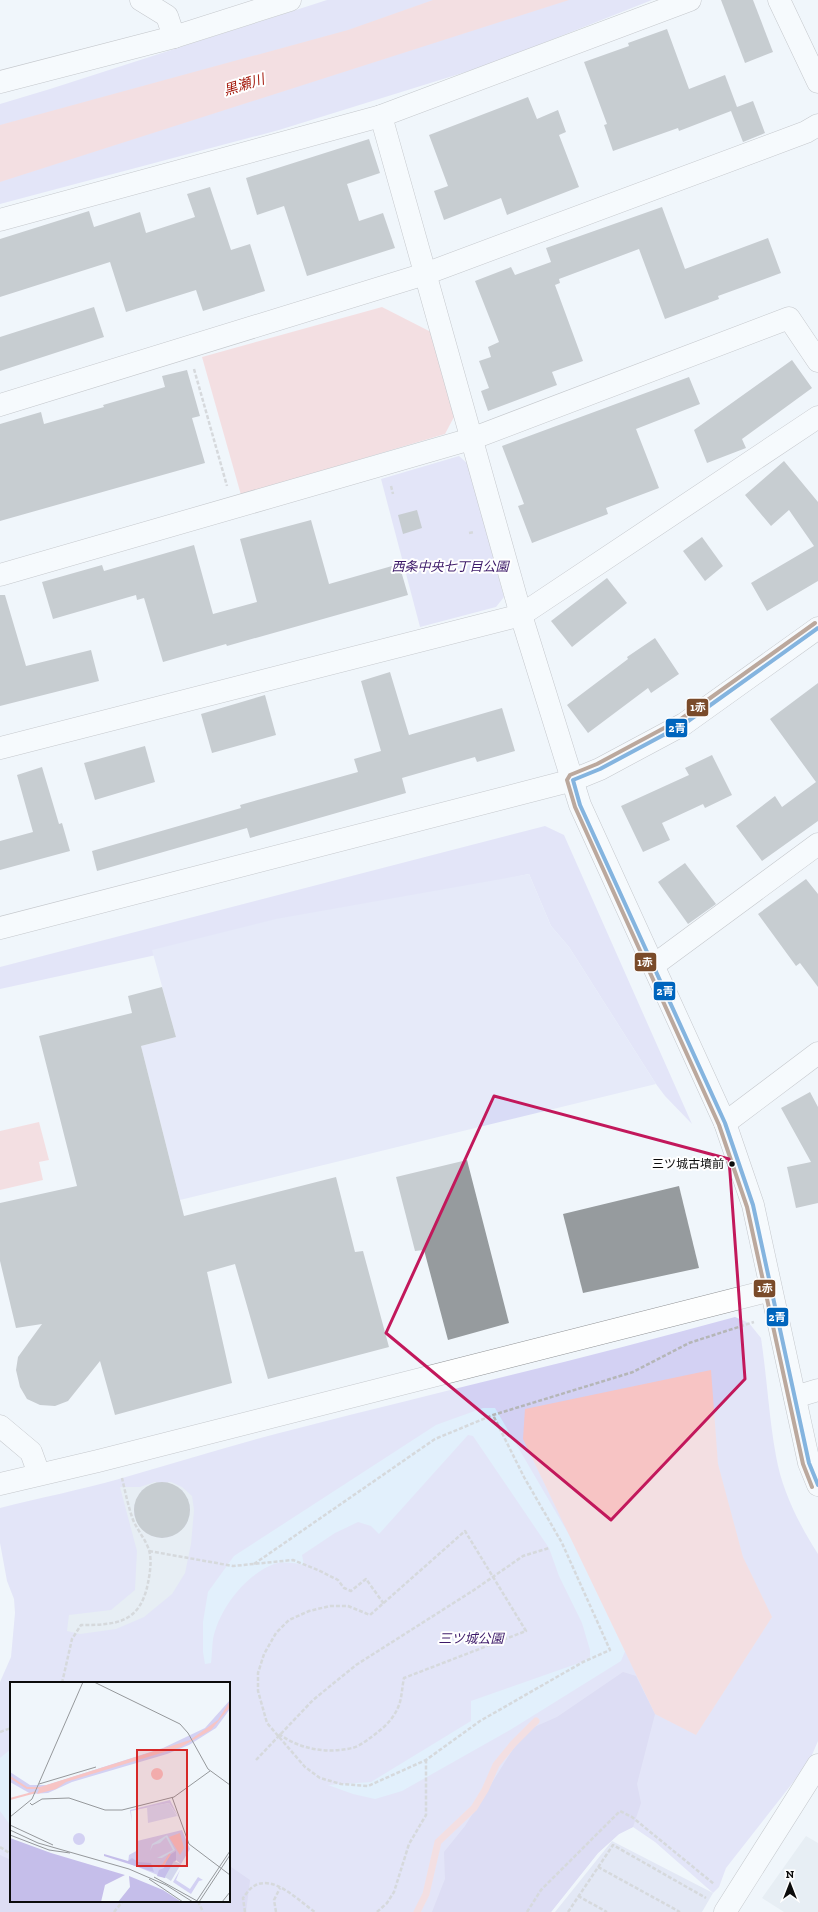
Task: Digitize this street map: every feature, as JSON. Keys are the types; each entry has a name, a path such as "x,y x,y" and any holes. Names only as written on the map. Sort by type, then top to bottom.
{"street":[{"path":"141,0 167,16 174,37"},
{"path":"0,82 174,37 290,0"},
{"path":"0,220 381,116 690,0"},
{"path":"779,0 818,82"},
{"path":"381,116 520,615 580,805 725,1123 753,1205 809,1462 818,1485"},
{"path":"0,405 425,274 806,132 818,125"},
{"path":"0,575 471,439 789,318 818,361"},
{"path":"0,748 520,615 818,418"},
{"path":"0,928 573,780 600,770 684,724 818,628"},
{"path":"654,965 818,844"},
{"path":"725,1123 818,1052"},
{"path":"0,1484 114,1457 771,1290"},
{"path":"795,1397 818,1390"},
{"path":"0,1426 31,1452 39,1474"},
{"path":"725,1912 818,1765"}],"path":[{"path":"188,347 233,507"},
{"path":"254,1564 435,1440 493,1415 633,1372 689,1343 757,1321"},
{"path":"279,1734 284,1744 305,1767 320,1778 341,1784 368,1786 426,1760 480,1721 582,1662 610,1650 562,1543 524,1478 493,1415"},
{"path":"62,1682 72,1639 81,1626 99,1625 123,1620 136,1612 145,1598 150,1572 149,1551 132,1518 121,1475"},
{"path":"465,1531 493,1577 526,1631 404,1678 399,1706 388,1723 372,1736 353,1748 332,1750 313,1749 288,1742 267,1722 258,1691 258,1673 264,1654 276,1633 289,1620 309,1610 330,1606 348,1606 370,1615 465,1531"},
{"path":"256,1760 279,1734 313,1700 356,1665 493,1577 522,1556 549,1548"},
{"path":"149,1551 233,1566 293,1560 338,1580 344,1588 351,1591 366,1579 384,1604"},
{"path":"0,1732 10,1728"},
{"path":"377,1912 387,1903 394,1892 409,1844 426,1815 426,1760"},
{"path":"527,1912 541,1890 620,1811 632,1817 715,1884"},
{"path":"568,1912 613,1845 706,1898 704,1902"},
{"path":"0,1847 10,1853"},
{"path":"598,1867 680,1912"},
{"path":"245,1912 243,1898 254,1886 266,1882 280,1888 315,1912"},
{"path":"276,1912 274,1900 280,1888"},
{"path":"578,1896 607,1912"},
{"path":"114,1912 122,1902"},
{"path":"198,1902 203,1912"}],"highlighted area":[{"path":"494,1096 729,1159 745,1379 611,1520 386,1333"}],"green space":[{"path":"327,0 652,0 485,66 279,130 0,204 0,104"},
{"name":"西条中央七丁目公園","path":"459,456 468,464 504,597 496,607 420,627 381,479"},
{"path":"545,826 564,835 692,1124 665,1096 656,1084 569,947 551,926 529,874 0,989 0,967"},
{"name":"三ツ城公園","path":"735,1317 749,1323 761,1338 776,1456 782,1482 804,1531 818,1554 818,1741 809,1762 726,1868 719,1887 713,1893 655,1842 633,1827 619,1834 598,1853 551,1912 0,1912 0,1682 11,1657 15,1613 14,1599 7,1581 0,1543 0,1508 104,1483 276,1434 572,1360"}],"shaded area":[{"path":"529,874 551,926 569,947 656,1084 180,1200 141,1046 176,1037 152,950 276,919"},
{"path":"158,1482 142,1490 134,1506 134,1515 144,1531 152,1536 161,1538 170,1537 179,1532 186,1525 189,1517 190,1507 182,1490 167,1482 171,1482 182,1487 192,1496 194,1510 191,1544 185,1573 172,1594 144,1617 116,1629 80,1634 67,1631 69,1615 111,1610 135,1590 137,1551 120,1487 140,1487"},
{"path":"623,1672 636,1676 655,1714 637,1784 641,1803 633,1827 619,1834 598,1853 551,1912 432,1912 445,1879 444,1852 465,1826 513,1749 532,1728 557,1717"},
{"path":"806,1836 818,1843 818,1912 784,1912 762,1898"},
{"path":"612,1841 713,1893 702,1912 555,1912"},
{"path":"0,1855 10,1860 10,1902 230,1902 230,1868 250,1880 246,1912 0,1912"}],"sand":[{"path":"483,1408 495,1408 571,1538 626,1649 621,1661 510,1730 402,1791 375,1799 353,1794 328,1785 371,1782 471,1721 471,1701 582,1662 590,1657 590,1650 582,1623 559,1576 549,1548 473,1436 468,1435 379,1534 371,1526 358,1522 335,1533 302,1555 304,1565 278,1563 263,1569 253,1576 235,1594 221,1616 213,1639 211,1663 205,1664 203,1652 203,1622 208,1592 234,1556 436,1425"},
{"path":"10,1750 10,1825 0,1811 0,1758"}],"water":[{"name":"黒瀬川","path":"433,0 569,0 0,182 0,125 348,30"},
{"path":"382,307 431,332 454,417 445,434 241,495 202,357"},
{"path":"39,1122 49,1160 39,1162 43,1180 0,1190 0,1131"},
{"path":"711,1370 718,1464 743,1557 772,1617 696,1735 655,1714 523,1439 525,1409"}],"building":[{"path":"721,0 753,0 773,52 745,63"},
{"path":"667,29 689,89 725,75 737,107 753,101 765,133 743,142 731,111 679,131 678,128 613,151 604,125 607,124 584,62 629,46 628,43"},
{"path":"528,97 537,119 558,110 566,132 559,135 579,187 507,215 501,198 444,220 434,191 448,186 429,135"},
{"path":"369,139 380,173 347,184 359,221 383,213 395,248 307,276 284,206 257,215 246,178"},
{"path":"210,187 231,250 250,244 265,291 203,311 196,290 126,312 110,262 0,297 0,239 89,211 94,227 140,212 146,233 195,217 187,194"},
{"path":"662,207 685,269 768,238 781,273 718,296 719,299 665,319 639,249 559,279 560,283 555,285 583,361 552,372 557,385 488,411 481,391 489,388 479,361 491,357 488,347 499,342 475,281 511,267 515,275 551,262 546,248"},
{"path":"94,307 104,337 0,371 0,337"},
{"path":"792,360 812,388 742,439 746,448 707,463 694,430"},
{"path":"187,370 200,416 192,418 205,463 0,521 0,424 41,412 44,424 104,407 103,405 165,387 162,376"},
{"path":"689,377 700,404 636,429 659,488 606,508 608,514 532,543 518,506 524,504 502,446"},
{"path":"784,461 818,502 818,581 767,611 751,583 814,546 789,510 771,526 745,495"},
{"path":"417,510 422,528 403,534 398,515"},
{"path":"311,520 329,584 399,564 408,595 227,646 226,644 163,662 144,598 137,600 136,595 53,619 42,582 102,565 104,571 194,545 213,614 257,602 240,539"},
{"path":"702,537 723,566 705,581 683,551"},
{"path":"607,578 627,603 572,647 551,621"},
{"path":"0,595 5,595 26,666 91,650 99,681 0,706"},
{"path":"655,638 679,674 651,693 648,688 588,733 567,705 628,659 627,657"},
{"path":"390,672 409,735 502,708 515,751 477,762 475,757 402,778 406,793 250,838 247,828 97,871 92,851 241,808 240,805 358,772 354,759 381,751 361,681"},
{"path":"818,683 818,821 762,861 736,826 775,796 782,807 816,782 770,719"},
{"path":"265,695 276,735 212,753 201,714"},
{"path":"145,746 155,782 95,800 84,763"},
{"path":"712,755 732,795 705,808 703,804 662,823 670,840 643,852 621,806 689,775 685,768"},
{"path":"42,767 59,824 62,823 70,851 0,870 0,841 33,832 17,775"},
{"path":"685,863 716,904 688,924 658,882"},
{"path":"806,879 818,894 818,987 800,963 796,966 758,914"},
{"path":"162,987 176,1037 141,1046 184,1216 336,1177 355,1252 363,1251 389,1347 268,1379 235,1264 207,1272 232,1383 115,1415 100,1361 68,1401 55,1406 40,1405 27,1399 20,1387 16,1370 18,1357 42,1324 16,1328 0,1261 0,1203 77,1186 39,1036 132,1013 128,996"},
{"path":"810,1092 818,1107 818,1203 796,1208 787,1167 811,1162 781,1108"},
{"path":"467,1160 509,1323 448,1340 424,1250 415,1251 396,1177"},
{"path":"679,1186 699,1268 583,1293 563,1214"},
{"path":"162,1482 173,1484 182,1490 188,1499 190,1510 188,1521 182,1530 173,1536 162,1538 151,1536 142,1530 136,1521 134,1510 136,1499 142,1490 151,1484"}],"waterway":[{"path":"417,1912 426,1894 438,1842 474,1808 485,1790 496,1765 513,1744 536,1721"}],"transit line":[{"name":"1赤","path":"812,1487 803,1464 747,1207 719,1125 575,807 567,780 570,775 597,764 681,719 815,623"},
{"name":"2青","path":"818,628 684,724 600,769 573,780 580,805 725,1123 753,1205 809,1463 818,1485"}],"place":[{"name":"三ツ城古墳前","path":"732,1164"}]}
